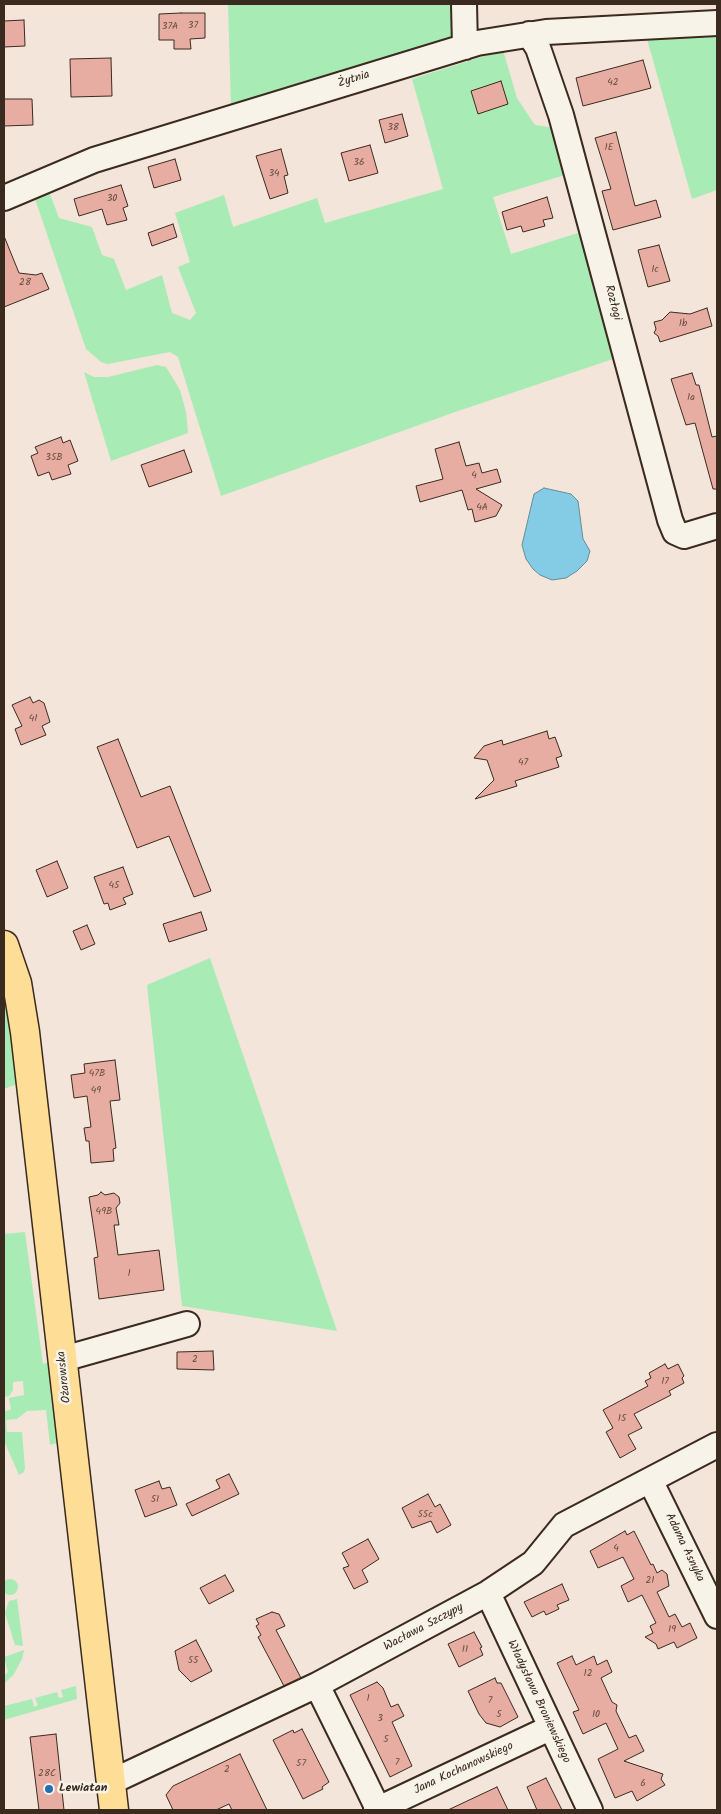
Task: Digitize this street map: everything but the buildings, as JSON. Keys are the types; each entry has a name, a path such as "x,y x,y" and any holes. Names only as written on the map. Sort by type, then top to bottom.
{"main road":[{"name":"Ożarowska","path":"4,945 17,984 25,1032 114,1810"}],"street":[{"path":"464,4 465,47"},
{"name":"Żytnia","path":"4,198 94,160 477,43 529,34 717,22"},
{"name":"Rozłogi","path":"529,34 538,48 560,114 670,520 675,532 684,536 717,526"},
{"path":"63,1359 187,1324"},
{"name":"Wacława Szczypy","path":"111,1782 317,1685 488,1593 533,1563 564,1525 717,1445"},
{"name":"Adama Asnyka","path":"650,1480 717,1616"},
{"name":"Władysława Broniewskiego","path":"488,1593 590,1810"},
{"name":"Jana Kochanowskiego","path":"317,1685 377,1810 550,1728"}],"green space":[{"path":"228,4 459,4 460,24 450,42 231,107"},
{"path":"717,34 717,190 692,199 647,39"},
{"path":"503,50 517,98 535,125 556,128 568,174 493,197 511,254 581,232 616,358 458,411 221,496 178,357 170,352 108,364 101,362 86,349 34,196 49,191 59,218 92,227 102,255 114,259 126,290 162,275 172,313 190,320 196,313 178,267 190,262 175,213 224,195 233,227 317,198 325,223 443,189 412,79"},
{"path":"157,365 166,367 180,390 186,412 188,433 111,461 84,372 94,377 108,377"},
{"path":"210,958 337,1331 182,1306 147,985"},
{"path":"8,999 17,1084 4,1089 4,1000"},
{"path":"25,1232 43,1364 54,1360 63,1432 57,1443 50,1445 46,1410 27,1411 17,1419 6,1420 7,1432 22,1432 25,1468 24,1472 19,1475 4,1441 4,1411 11,1410 9,1398 24,1395 23,1381 13,1382 13,1390 9,1396 4,1397 4,1234"},
{"path":"10,1579 16,1581 18,1587 16,1593 10,1595 4,1593 2,1587 4,1581"},
{"path":"17,1599 23,1646 15,1645 5,1613 9,1601"},
{"path":"24,1650 22,1659 14,1674 4,1684 4,1676 8,1672 4,1657"},
{"path":"76,1686 77,1699 4,1720 4,1706 32,1699 34,1707 38,1705 35,1698 57,1692 59,1698 63,1697 61,1690"}],"water":[{"path":"544,488 571,494 578,501 583,539 590,551 587,561 566,578 552,580 540,575 526,559 522,545 534,494"}],"place":[{"name":"Lewiatan","path":"49,1789"}]}
